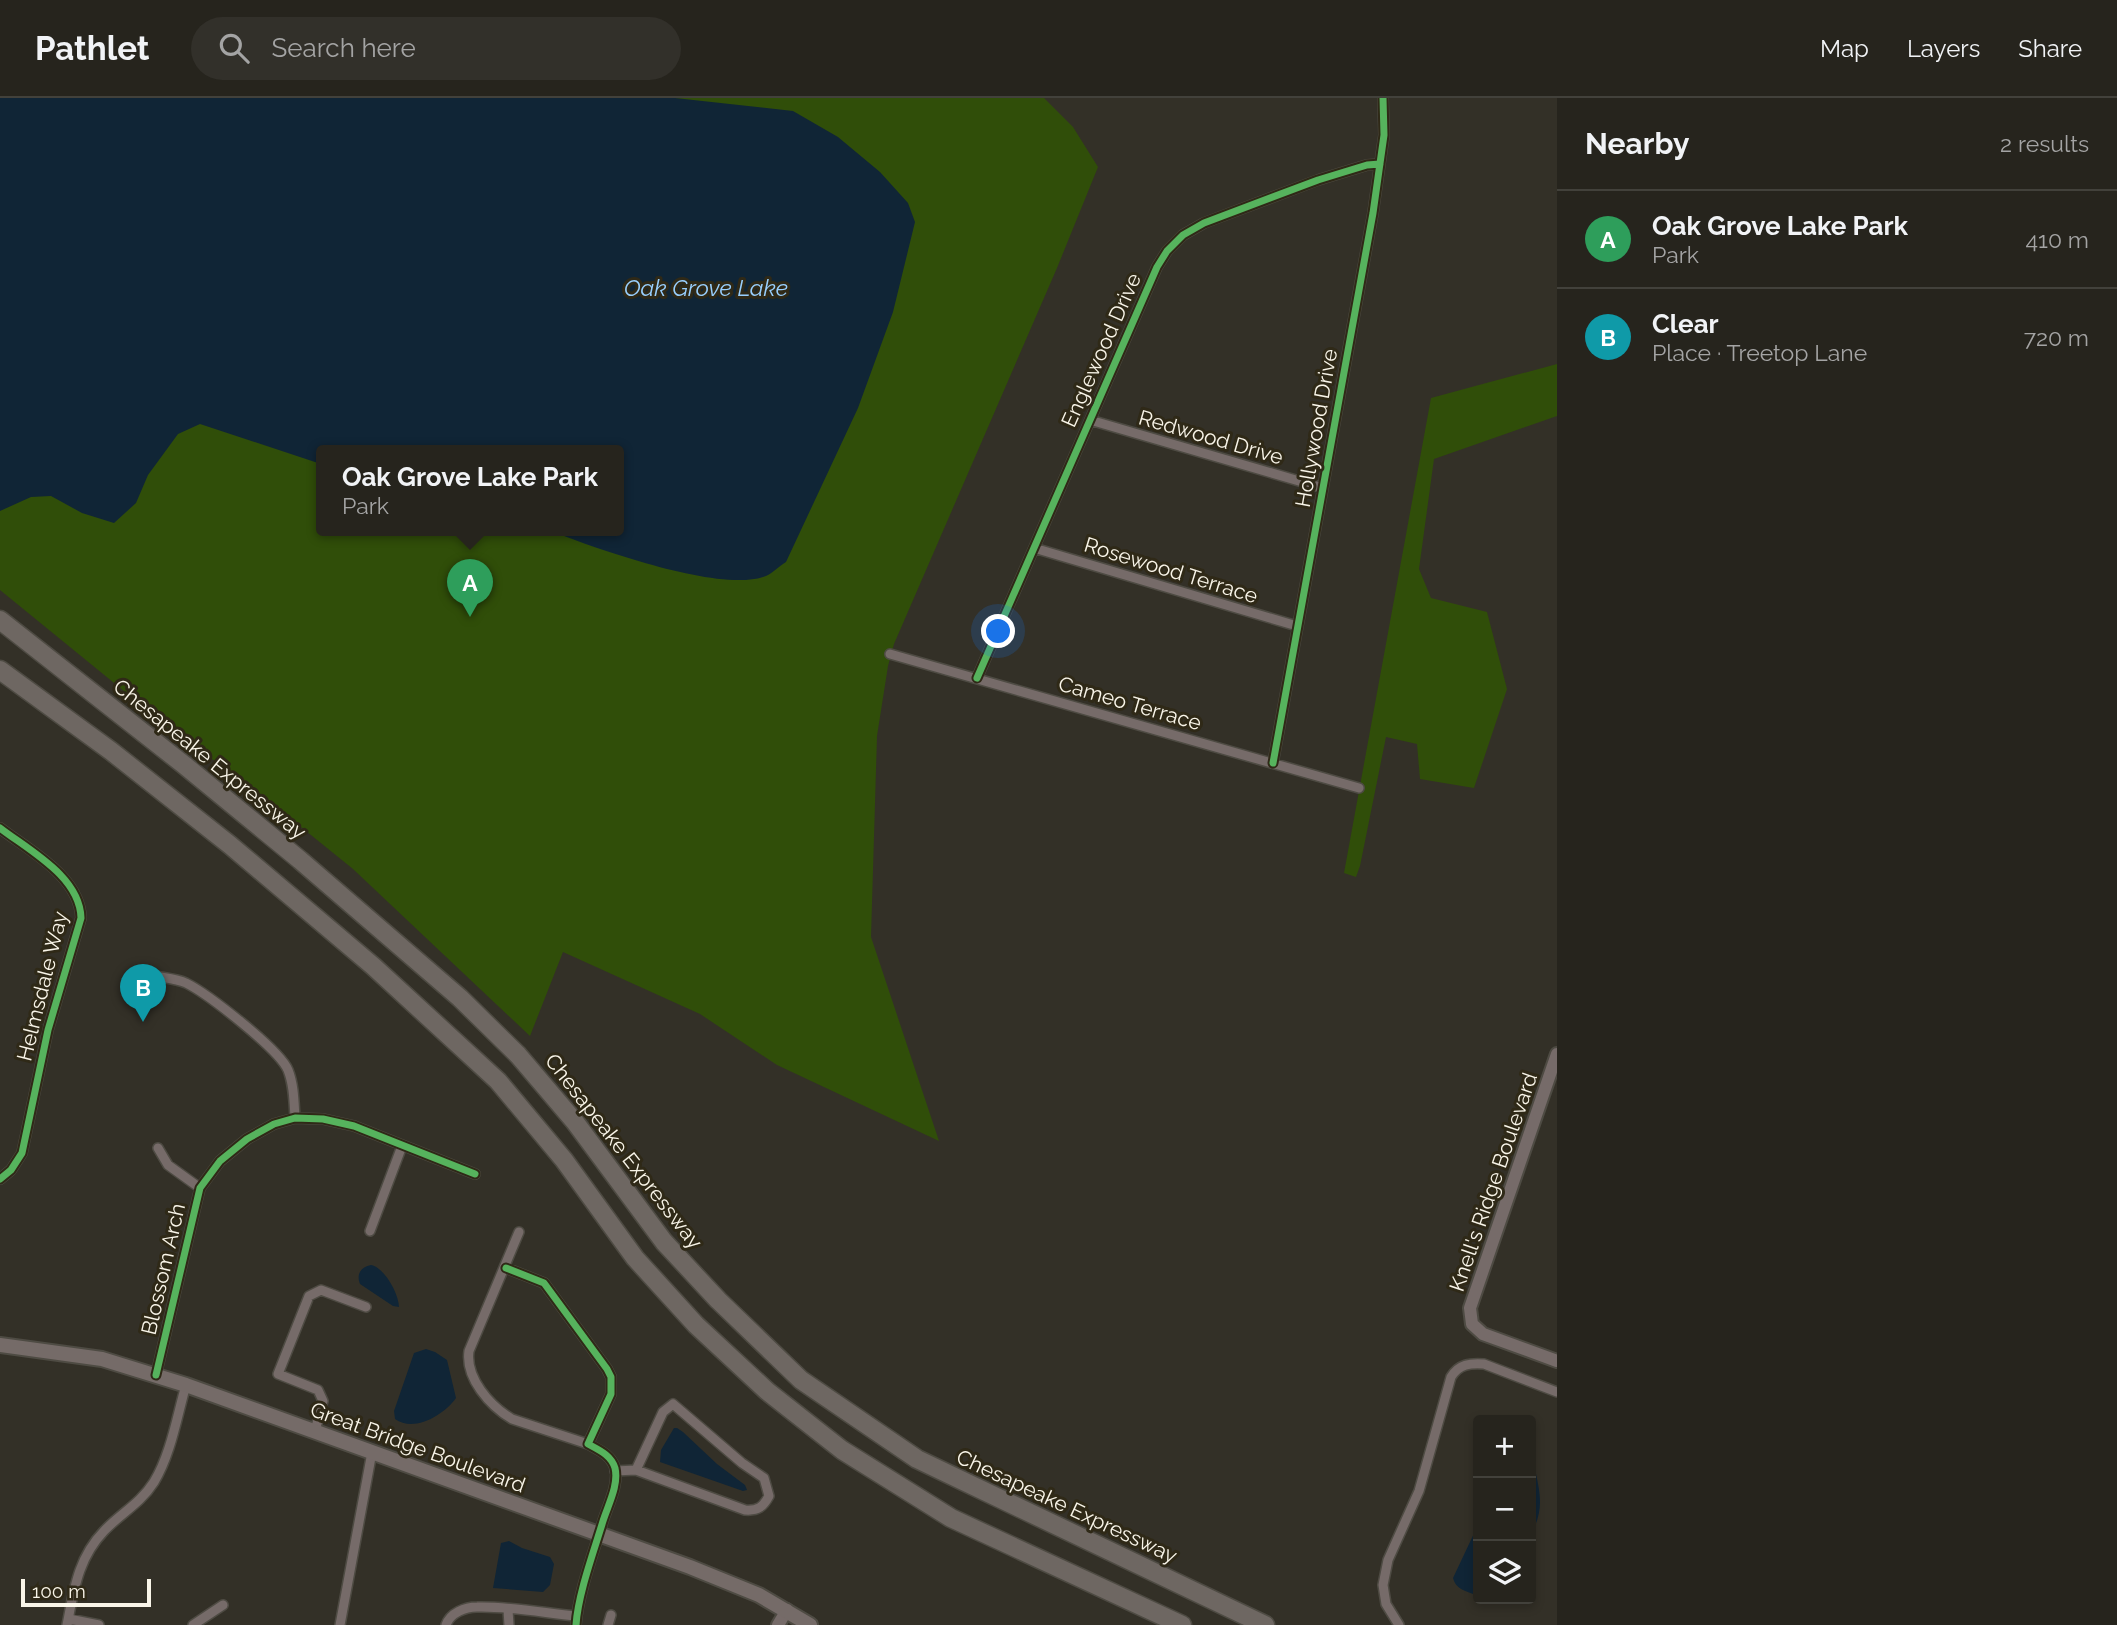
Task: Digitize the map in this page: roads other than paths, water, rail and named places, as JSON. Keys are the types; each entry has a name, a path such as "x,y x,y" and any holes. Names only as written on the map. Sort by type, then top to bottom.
{"highway":[{"name":"Chesapeake Expressway","path":"0,620 300,860 460,998 518,1055 575,1122 664,1242 718,1300 802,1380 917,1459 1265,1625"},
{"path":"0,670 122,760 230,845 373,966 488,1072 556,1150 635,1258 696,1325 767,1391 842,1450 951,1518 1182,1625"}],"main road":[{"name":"Great Bridge Boulevard","path":"0,1345 102,1360 186,1385 744,1588 787,1610 805,1623"}],"street":[{"name":"Hollywood Drive","path":"1273,763 1380,164 1384,135 1384,98"},
{"name":"Englewood Drive","path":"977,678 1157,267 1167,251 1183,236 1204,223 1289,190 1367,165 1380,164"},
{"name":"Redwood Drive","path":"1090,420 1322,488"},
{"name":"Rosewood Terrace","path":"1034,548 1297,626"},
{"name":"Cameo Terrace","path":"890,654 1359,788"},
{"name":"Helmsdale Way","path":"0,828 70,884 79,902 81,918 48,1030 22,1153 11,1170 0,1179"},
{"path":"155,976 184,982 276,1051 288,1069 295,1118"},
{"name":"Knell's Ridge Boulevard","path":"1557,1054 1470,1308 1472,1324 1483,1335 1557,1361"},
{"name":"Blossom Arch","path":"156,1375 200,1188 220,1161 247,1139 274,1124 295,1118 337,1122 475,1174"},
{"path":"370,1231 402,1146"},
{"path":"158,1148 168,1165 200,1188"},
{"path":"446,1625 448,1619 459,1610 476,1607 576,1621 615,1482 611,1460 604,1453 588,1444 501,1413 476,1383 468,1367 469,1352 519,1232"},
{"path":"506,1268 544,1283 607,1368 611,1377 611,1394 588,1444"},
{"path":"315,1431 323,1401 318,1390 278,1374 309,1296 321,1290 366,1307"},
{"path":"1399,1625 1386,1604 1383,1585 1388,1560 1419,1491 1451,1377 1463,1365 1484,1364 1557,1392"},
{"path":"99,1625 68,1622 76,1577 92,1545 108,1527 130,1511 143,1497 163,1465 186,1385"},
{"path":"615,1471 636,1470 745,1510 754,1511 761,1508 769,1496 764,1478 742,1463 673,1404 663,1412 636,1470"},
{"path":"340,1625 372,1451"},
{"path":"193,1625 223,1605"},
{"path":"508,1610 509,1625"},
{"path":"778,1625 787,1610"}],"water":[{"name":"Oak Grove Lake","path":"0,98 675,98 793,111 838,137 880,172 908,203 915,222 893,312 858,408 786,562 763,577 743,580 717,579 688,574 565,536 624,536 624,445 316,445 316,462 200,424 178,434 148,475 136,503 114,523 82,513 51,496 31,497 0,511"},
{"path":"371,1265 381,1271 390,1282 399,1307 393,1306 360,1284 360,1272"},
{"path":"426,1349 447,1360 456,1398 428,1420 403,1423 395,1419 394,1411 414,1353"},
{"path":"674,1428 683,1432 717,1464 745,1485 747,1490 743,1491 660,1462 661,1450"},
{"path":"1536,1474 1540,1500 1536,1522"},
{"path":"1473,1536 1473,1594 1459,1588 1453,1578"},
{"path":"509,1541 550,1557 554,1564 550,1585 543,1592 493,1588 501,1543"}],"place":[{"name":"Oak Grove Lake Park","path":"470,617"},
{"name":"Clear","path":"143,1022"}]}
